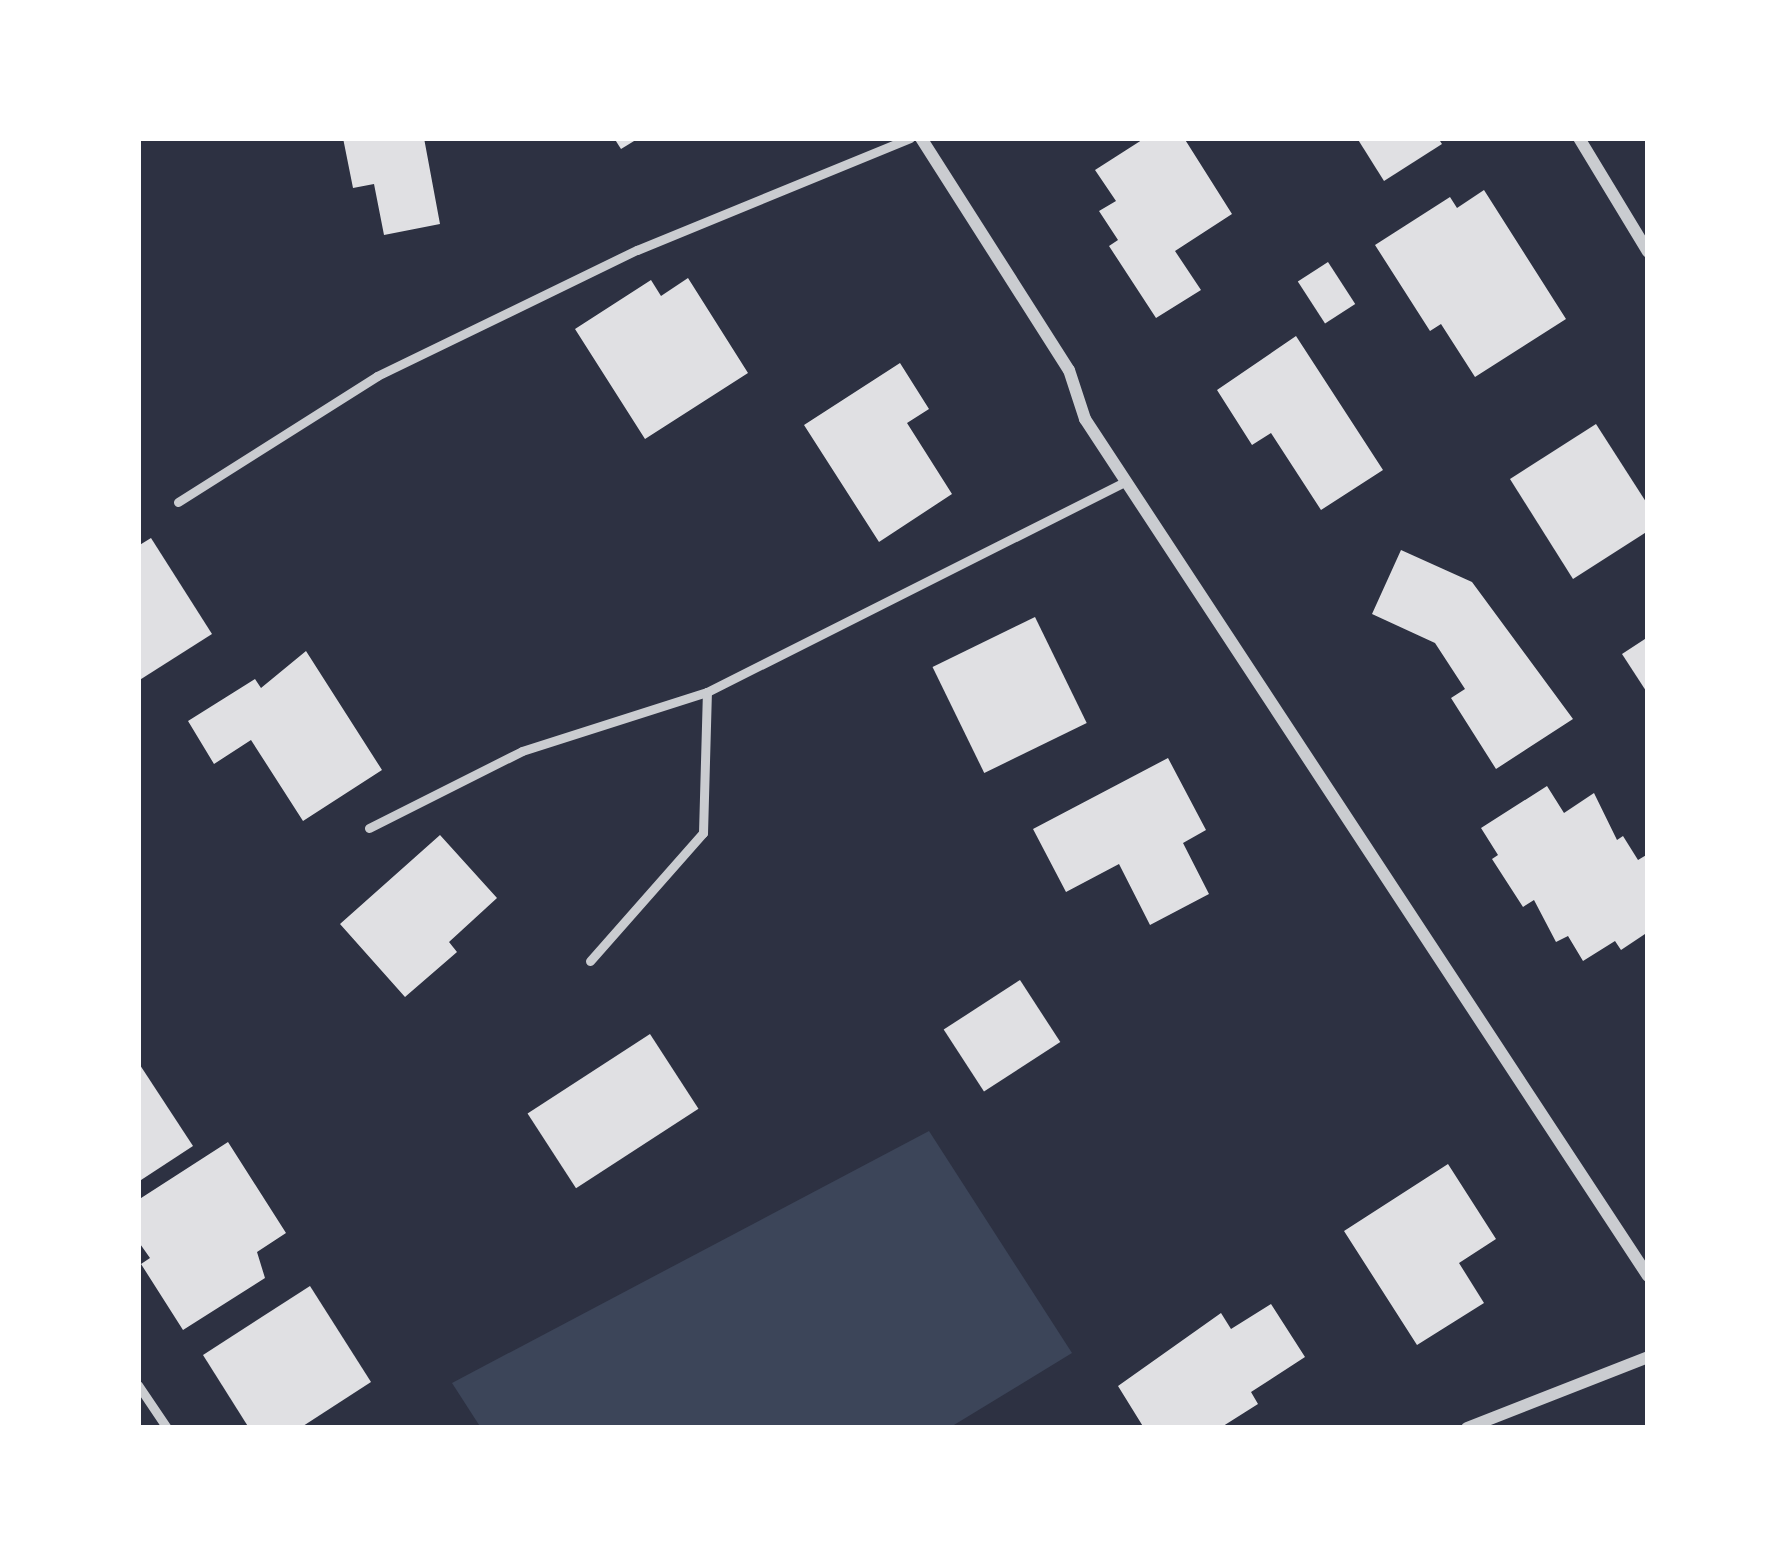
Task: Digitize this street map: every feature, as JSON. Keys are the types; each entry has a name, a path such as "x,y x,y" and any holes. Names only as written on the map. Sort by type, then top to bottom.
{"street":[{"path":"921,138 1069,370 1085,418 1648,1276"},
{"path":"1579,138 1648,252"},
{"path":"1467,1428 1648,1357"}],"lane":[{"path":"178,502 377,376 637,250 910,138"},
{"path":"369,828 521,752 706,692 1126,481"},
{"path":"590,961 704,833 706,692"},
{"path":"138,1385 167,1428"}],"shaded area":[{"path":"929,1131 1072,1353 949,1428 481,1428 452,1383"}],"building":[{"path":"343,138 424,138 440,224 384,235 374,184 353,188"},
{"path":"614,138 639,138 621,149"},
{"path":"1145,138 1184,138 1232,214 1175,251 1201,290 1156,318 1109,246 1118,240 1099,211 1116,201 1095,170"},
{"path":"1357,138 1438,138 1442,144 1384,181"},
{"path":"1484,190 1566,319 1475,377 1441,324 1430,331 1375,245 1450,197 1457,208"},
{"path":"1328,262 1355,304 1325,324 1298,282"},
{"path":"688,278 748,373 645,439 575,329 651,280 661,296"},
{"path":"1296,336 1383,470 1321,510 1271,433 1252,445 1217,390"},
{"path":"900,363 929,409 907,423 952,494 879,542 804,425"},
{"path":"1596,424 1648,505 1648,531 1573,579 1510,479"},
{"path":"151,538 212,634 138,681 138,546"},
{"path":"1401,550 1472,582 1573,719 1496,769 1451,698 1465,689 1435,643 1372,614"},
{"path":"1035,617 1087,723 984,773 933,667"},
{"path":"1648,637 1648,694 1622,654"},
{"path":"306,651 382,770 303,821 251,740 214,764 188,721 255,679 261,688"},
{"path":"1168,758 1206,830 1183,843 1209,894 1150,925 1119,864 1066,892 1033,829"},
{"path":"1547,786 1564,813 1594,793 1617,840 1623,836 1638,860 1648,854 1648,932 1621,950 1615,941 1583,961 1568,936 1556,942 1534,900 1523,907 1492,859 1498,855 1481,828"},
{"path":"440,835 497,898 449,942 457,952 405,997 340,924"},
{"path":"1020,980 1060,1042 984,1092 944,1030"},
{"path":"650,1034 698,1109 576,1188 528,1114"},
{"path":"138,1062 193,1146 138,1182"},
{"path":"228,1142 286,1233 257,1252 265,1278 183,1330 141,1264 150,1258 138,1241 138,1200"},
{"path":"1448,1164 1496,1239 1459,1263 1484,1303 1417,1345 1344,1231"},
{"path":"310,1286 371,1382 300,1428 249,1428 203,1355"},
{"path":"1271,1304 1305,1357 1251,1392 1258,1404 1220,1428 1144,1428 1118,1386 1221,1313 1231,1329"}]}
